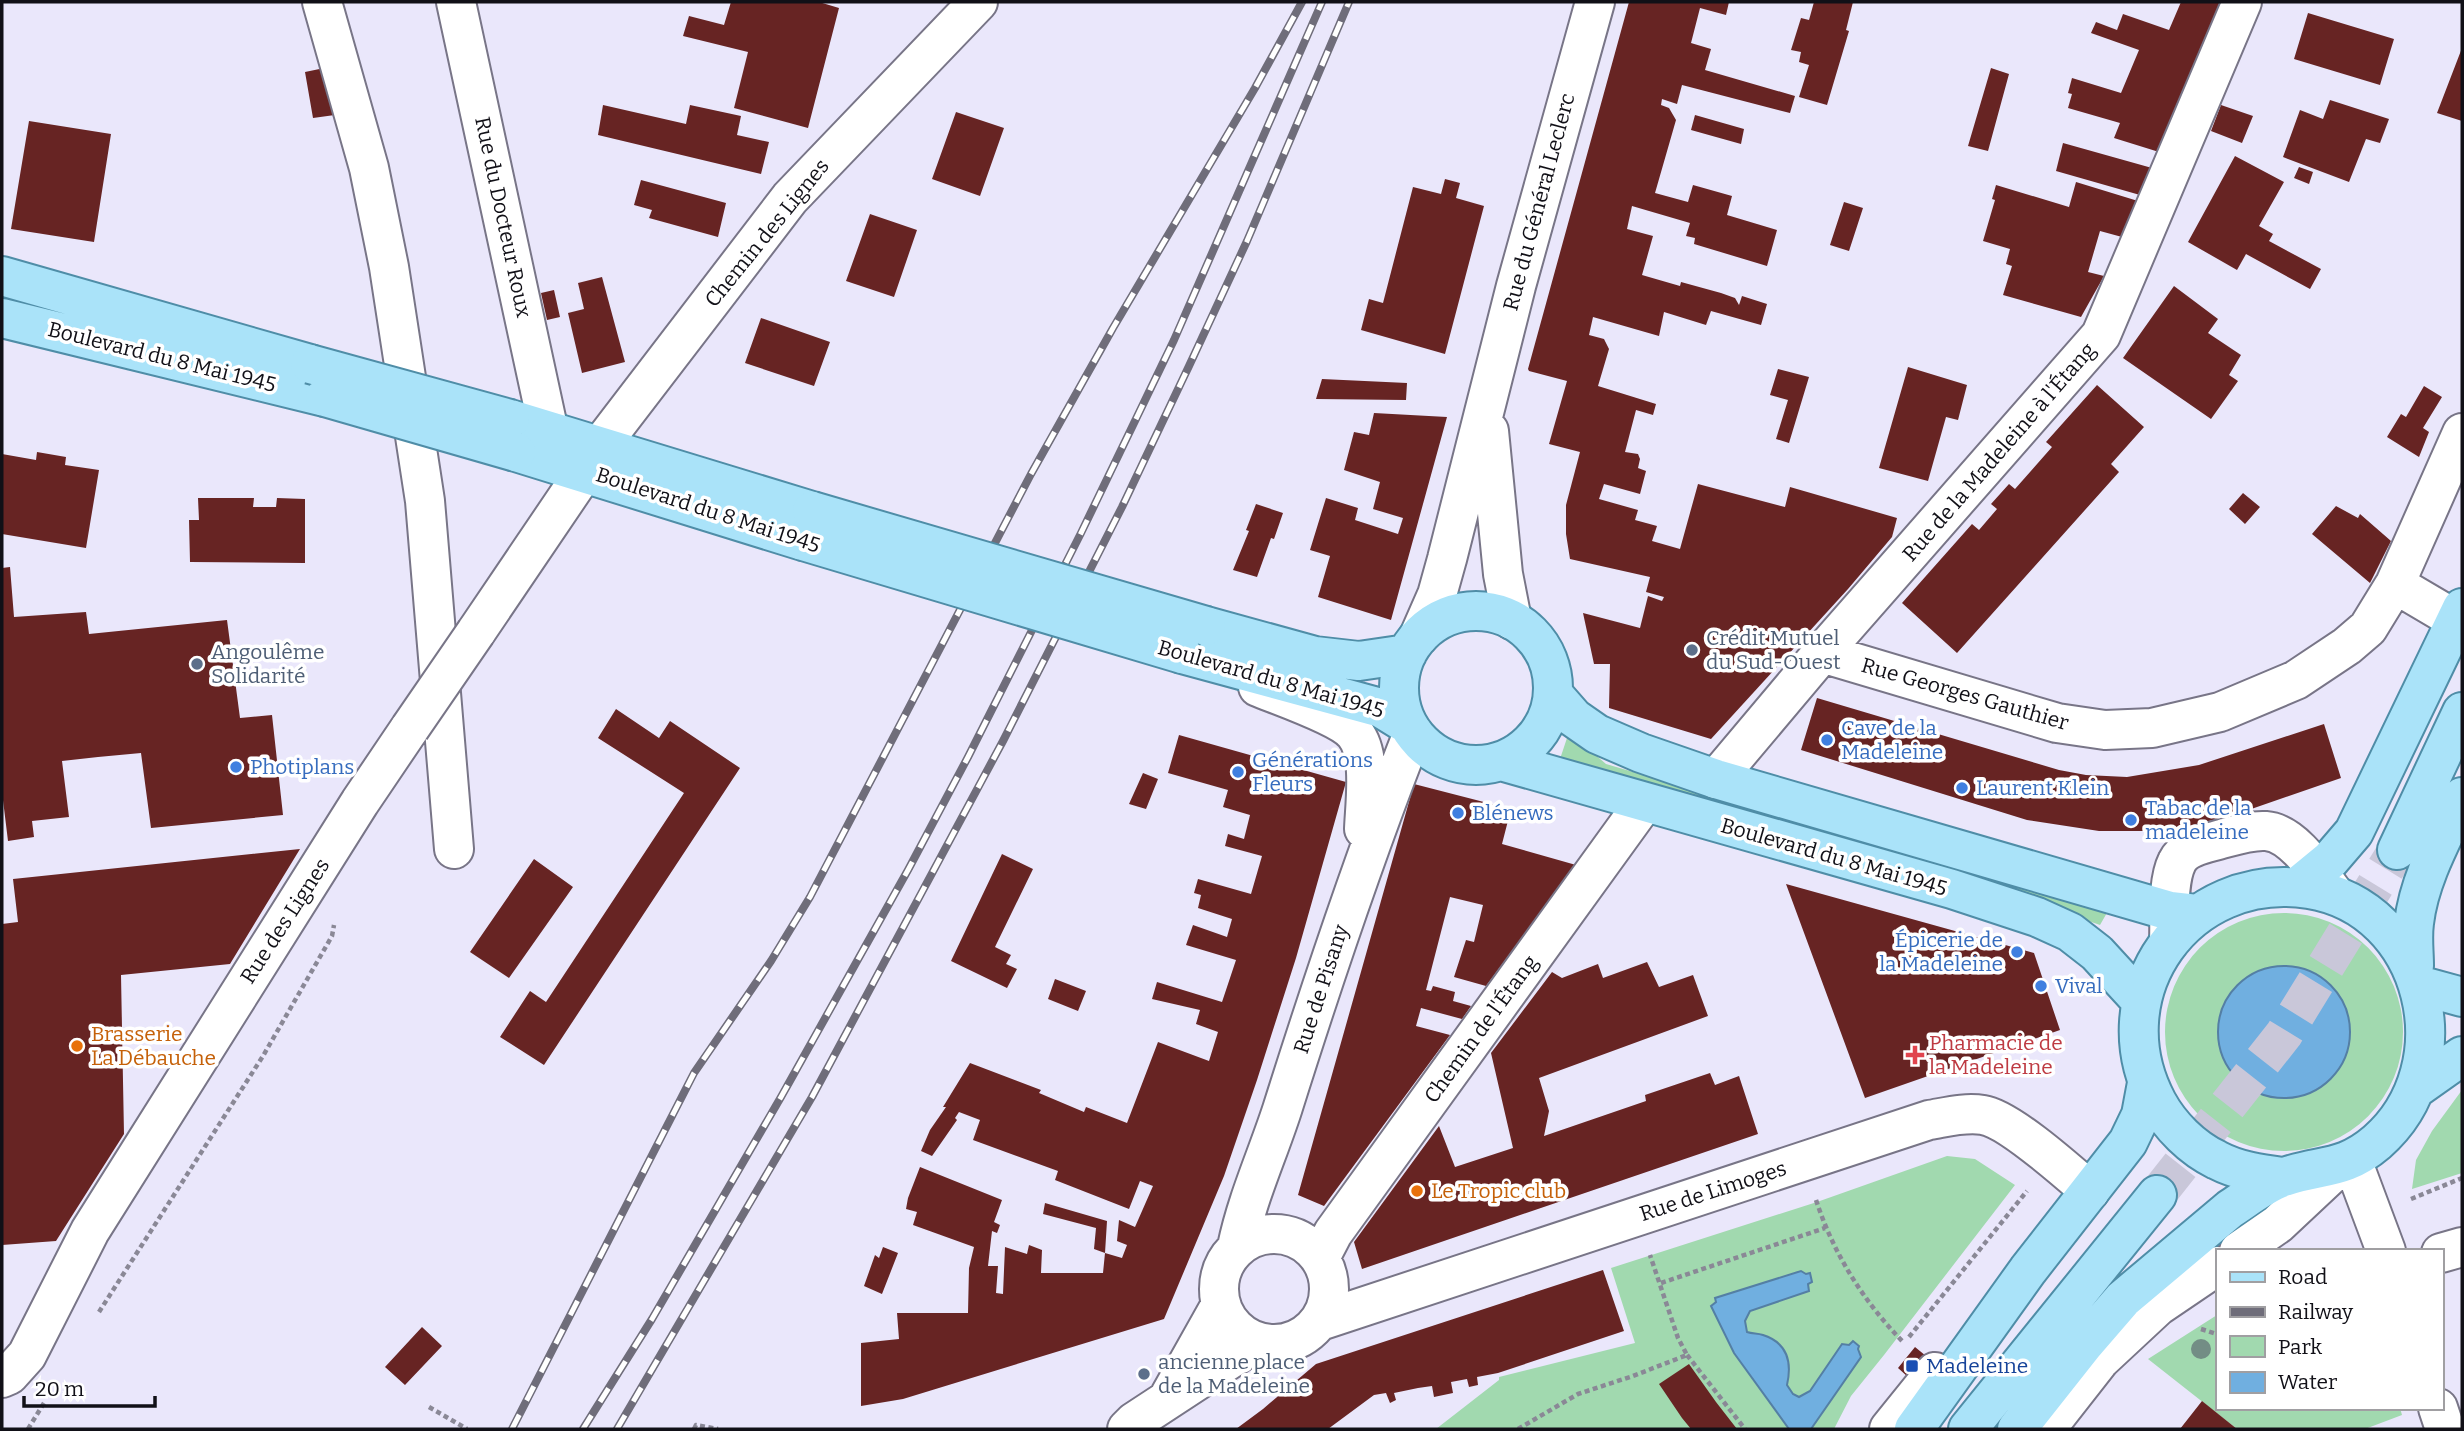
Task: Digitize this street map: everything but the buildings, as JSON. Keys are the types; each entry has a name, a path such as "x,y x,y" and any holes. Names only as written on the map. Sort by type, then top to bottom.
{"main road":[{"name":"Boulevard du 8 Mai 1945","path":"2,276 318,380 513,435 808,526 1194,640 1381,708 1410,728"},
{"name":"Boulevard du 8 Mai 1945","path":"2,318 318,380"},
{"name":"Boulevard du 8 Mai 1945","path":"513,435 549,432 592,459"},
{"path":"1486,611 1511,620 1530,633 1544,651 1551,672 1553,694 1548,716 1537,735 1521,751 1501,761 1482,765 1462,764 1443,757 1427,747 1410,728 1399,701 1399,677 1413,645 1437,620 1460,613 1486,611"},
{"path":"2317,885 2354,832 2459,614"},
{"name":"Boulevard du 8 Mai 1945","path":"1194,640 1359,661 1413,645"},
{"name":"Boulevard du 8 Mai 1945","path":"1553,694 1574,718 1597,734 1641,753 1716,779 2179,922"},
{"path":"2397,850 2462,712"},
{"name":"Boulevard du 8 Mai 1945","path":"1501,761 1952,889 2037,917 2070,932 2097,953 2141,1001"},
{"path":"2017,1429 2123,1300 2230,1209 2283,1177 2346,1162 2378,1142 2400,1118 2418,1087 2427,1060 2428,1035 2418,976 2414,924 2420,892 2462,797"},
{"path":"2283,1177 2249,1172 2216,1160 2196,1147 2164,1114 2147,1083 2140,1057 2138,1029 2141,1001 2147,980 2179,922 2252,889 2317,885 2366,912 2394,936 2418,976 2462,997"},
{"path":"2418,1087 2462,1056"},
{"path":"1913,1429 2028,1270 2128,1142 2141,1115 2147,1083"},
{"path":"1968,1429 2157,1195"}],"street":[{"path":"322,2 369,168 389,267 423,487 454,849"},
{"name":"Rue du Docteur Roux","path":"456,2 549,432"},
{"name":"Chemin des Lignes","path":"592,459 790,198 978,2"},
{"name":"Rue du Général Leclerc","path":"1486,404 1526,248 1595,2"},
{"name":"Rue de la Madeleine à l'Étang","path":"1716,779 1822,653 2101,335 2242,2"},
{"path":"1486,404 1503,574 1511,620"},
{"path":"1413,645 1440,583 1486,404"},
{"name":"Rue Georges Gauthier","path":"1822,653 2057,723 2105,730 2152,728 2220,712 2296,680 2347,646 2368,628 2395,584 2462,433"},
{"name":"Rue des Lignes","path":"2,1378 9,1375 27,1355 90,1231 176,1092 410,728 592,459"},
{"path":"2395,584 2459,614"},
{"path":"1194,640 1342,723 1354,733 1359,741 1367,775 1361,876"},
{"name":"Rue de Pisany","path":"1237,1247 1244,1215 1281,1115 1341,927 1361,876 1410,728"},
{"name":"Chemin de l'Étang","path":"1320,1258 1333,1233 1644,803"},
{"path":"2179,922 2173,873 2178,860 2185,852 2202,844 2246,833 2264,831 2278,834 2288,839 2317,885"},
{"name":"Rue de Limoges","path":"1320,1321 1929,1121 1963,1114 1986,1115 2014,1131 2090,1191"},
{"path":"2242,1249 2278,1224 2346,1162 2368,1200 2385,1249"},
{"path":"1270,1233 1289,1236 1307,1244 1320,1258 1327,1273 1330,1290 1320,1321 1307,1334 1292,1342 1274,1345 1256,1342 1241,1334 1228,1321 1220,1306 1218,1290 1220,1274 1237,1247 1270,1233"},
{"path":"2443,1252 2462,1247"},
{"path":"2046,1429 2100,1360 2158,1306 2216,1267"},
{"path":"1889,1429 1929,1379 2028,1270"},
{"path":"1167,1400 1220,1306"},
{"path":"1127,1429 1256,1342"},
{"path":"2439,1410 2445,1429"}],"path":[{"path":"95,1320 263,1056 332,936 335,924"},
{"path":"1803,1162 1825,1228 1858,1289 1904,1343"},
{"path":"2407,1200 2462,1178"},
{"path":"1896,1353 2032,1186"},
{"path":"1639,1216 1678,1338 1745,1429"},
{"path":"1661,1283 1825,1228"},
{"path":"1518,1429 1578,1394 1633,1377 1688,1355"},
{"path":"28,1429 47,1397"},
{"path":"429,1407 467,1429"},
{"path":"694,1429 696,1425 718,1429"}],"green space":[{"path":"1569,732 1606,764 2108,911 2100,925 1957,875 1558,765"},
{"path":"2284,913 2329,922 2350,933 2368,948 2383,966 2394,987 2403,1032 2394,1077 2383,1098 2368,1116 2350,1131 2329,1142 2284,1151 2239,1142 2218,1131 2200,1116 2185,1098 2174,1077 2165,1032 2174,987 2185,966 2200,948 2218,933 2239,922"},
{"path":"2462,1090 2462,1173 2412,1189 2416,1160 2432,1131"},
{"path":"1947,1156 1975,1159 2015,1185 1851,1396 1834,1429 1436,1429 1499,1380 1499,1377 1635,1343 1611,1268 1817,1202"},
{"path":"2216,1316 2216,1410 2401,1410 2402,1415 2365,1429 2237,1429 2148,1359"}],"water":[{"path":"2284,966 2309,971 2331,985 2345,1007 2350,1032 2345,1057 2331,1079 2309,1093 2284,1098 2259,1093 2237,1079 2223,1057 2218,1032 2223,1007 2237,985 2259,971"},
{"path":"1801,1271 1810,1273 1812,1282 1808,1284 1809,1291 1750,1311 1745,1321 1747,1332 1761,1334 1778,1343 1783,1349 1789,1369 1787,1385 1793,1394 1799,1397 1810,1391 1842,1344 1849,1345 1853,1341 1859,1346 1861,1357 1811,1429 1789,1429 1734,1353 1711,1306 1716,1302 1715,1298"}],"tunnel":[{"path":"2157,1195 2284,1034 2397,850"}],"railway":[{"path":"512,1429 694,1073 771,961 810,897 1031,474 1302,2"},
{"path":"583,1429 652,1319 781,1097 968,757 1081,533 1174,340 1322,2"},
{"path":"617,1429 812,1097 1003,741 1122,507 1189,366 1247,241 1349,2"}],"place":[{"name":"Crédit Mutuel du Sud-Ouest","path":"1692,650"},
{"name":"Angoulême Solidarité","path":"197,664"},
{"name":"Cave de la Madeleine","path":"1827,740"},
{"name":"Photiplans","path":"236,767"},
{"name":"Générations Fleurs","path":"1238,772"},
{"name":"Laurent Klein","path":"1962,788"},
{"name":"Blénews","path":"1458,813"},
{"name":"Tabac de la madeleine","path":"2131,820"},
{"name":"Épicerie de la Madeleine","path":"2017,952"},
{"name":"Vival","path":"2041,986"},
{"name":"Brasserie La Débauche","path":"77,1046"},
{"name":"Pharmacie de la Madeleine","path":"1915,1055"},
{"name":"Le Tropic club","path":"1417,1191"},
{"name":"Madeleine","path":"1912,1366"},
{"name":"ancienne place de la Madeleine","path":"1144,1374"}]}
